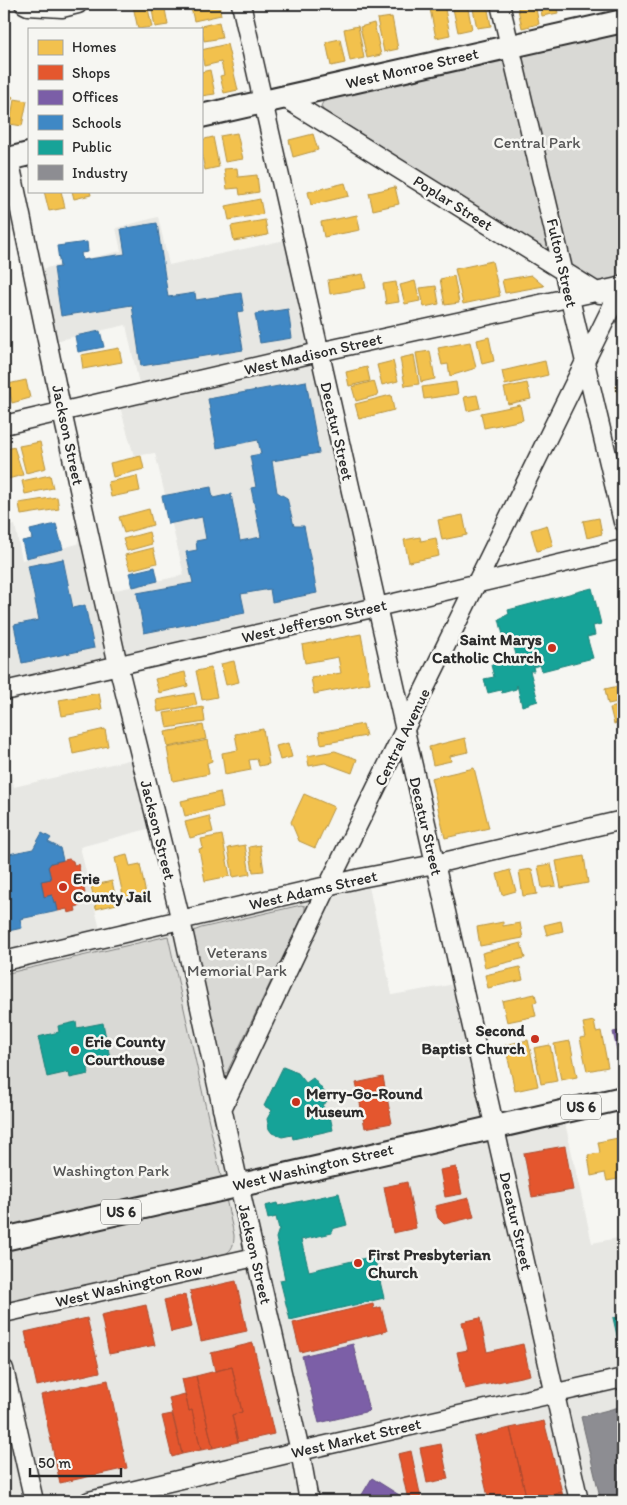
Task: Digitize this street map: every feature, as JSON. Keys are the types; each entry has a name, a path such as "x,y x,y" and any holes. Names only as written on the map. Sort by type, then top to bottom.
{"main road":[{"name":"West Monroe Street","path":"202,116 623,21"},
{"name":"West Washington Street","path":"4,1239 623,1098"}],"street":[{"path":"24,4 28,6 62,8 78,4"},
{"name":"Decatur Street","path":"241,4 273,100 319,352 579,1501"},
{"name":"Fulton Street","path":"500,4 623,522"},
{"name":"Poplar Street","path":"273,100 564,272 619,307"},
{"name":"Jackson Street","path":"11,157 62,412 118,665 181,920 300,1451 309,1501"},
{"name":"West Madison Street","path":"4,425 319,352 623,285"},
{"name":"Central Avenue","path":"222,1109 328,886 585,362 619,307 623,285"},
{"name":"West Jefferson Street","path":"4,691 377,607 623,548"},
{"name":"West Adams Street","path":"4,961 623,820"},
{"name":"West Washington Row","path":"4,1313 255,1257"},
{"path":"4,1369 34,1501"},
{"name":"West Market Street","path":"89,1501 623,1378"}],"shaded area":[{"path":"158,217 169,265 290,239 372,604 4,697 4,527 15,525 22,560 77,544 88,510 107,592 184,575 155,453 134,456 120,407 143,402 126,325 51,342 37,270 121,251 116,228"},
{"path":"4,742 14,787 137,758 155,827 80,847 103,942 368,882 392,995 467,982 501,1127 563,1114 592,1243 623,1237 623,1501 4,1501"}],"green space":[{"name":"Central Park","path":"623,33 623,299 323,110 321,106 324,100"},
{"name":"Veterans Memorial Park","path":"301,905 305,906 305,911 227,1073 222,1073 191,932 201,928"},
{"name":"Washington Park","path":"168,936 234,1235 232,1246 224,1255 4,1305 4,974"}],"building: Homes":[{"path":"147,4 152,27 138,28 133,6"},
{"path":"151,4 164,4 168,25 155,27"},
{"path":"219,4 221,15 194,21 191,8"},
{"path":"429,4 444,4 450,35 436,38"},
{"path":"452,4 467,4 472,29 458,32"},
{"path":"472,4 487,4 491,26 477,28"},
{"path":"517,4 535,4 539,24 522,28"},
{"path":"540,4 556,4 558,13 542,16"},
{"path":"392,17 398,49 384,52 377,19"},
{"path":"219,22 222,38 204,41 201,26"},
{"path":"374,23 381,55 367,58 360,27"},
{"path":"358,26 364,58 350,61 344,29"},
{"path":"340,39 345,63 331,66 326,42"},
{"path":"227,44 238,90 224,93 220,76 224,75 221,62 204,66 202,50"},
{"path":"210,70 215,94 202,96 202,72"},
{"path":"4,91 13,97 4,112"},
{"path":"14,99 27,101 22,126 10,124"},
{"path":"237,133 243,159 225,162 220,136"},
{"path":"313,134 318,150 293,157 289,140"},
{"path":"213,137 219,167 205,170 202,156 202,140"},
{"path":"237,168 238,177 257,175 259,192 240,195 239,188 227,189 224,169"},
{"path":"345,183 349,196 311,205 308,192"},
{"path":"395,187 399,204 373,210 369,193"},
{"path":"44,192 61,192 65,208 49,211"},
{"path":"72,192 90,192 91,195 74,199"},
{"path":"260,199 263,214 229,220 226,206"},
{"path":"357,215 360,230 324,237 321,222"},
{"path":"265,220 268,235 234,241 231,226"},
{"path":"492,261 500,296 463,304 455,269"},
{"path":"363,274 366,288 330,294 328,280"},
{"path":"531,275 544,286 505,293 502,280"},
{"path":"454,276 459,303 445,305 440,279"},
{"path":"415,281 420,301 405,304 400,285"},
{"path":"396,282 399,302 386,304 383,284"},
{"path":"436,286 439,304 424,307 420,288"},
{"path":"489,337 494,361 482,364 477,340"},
{"path":"470,342 476,368 450,376 448,364 442,365 438,348"},
{"path":"119,348 122,362 83,369 81,355"},
{"path":"430,351 435,379 421,382 416,353"},
{"path":"414,355 419,384 405,386 400,358"},
{"path":"393,361 398,381 382,385 377,365"},
{"path":"545,361 548,375 505,385 502,371"},
{"path":"367,367 370,381 349,386 346,372"},
{"path":"26,380 30,398 12,403 8,384"},
{"path":"374,381 378,395 356,401 352,387"},
{"path":"456,382 458,394 424,399 422,387"},
{"path":"527,383 531,399 508,404 504,388"},
{"path":"623,384 623,400 619,401 616,386"},
{"path":"391,395 394,410 359,419 355,404"},
{"path":"477,395 480,408 467,411 464,397"},
{"path":"520,405 523,420 484,428 481,413"},
{"path":"40,442 46,468 26,473 19,446"},
{"path":"14,447 23,475 4,480 4,450"},
{"path":"141,456 144,469 113,477 110,463"},
{"path":"50,475 53,488 25,494 22,481"},
{"path":"137,476 140,491 111,497 108,482"},
{"path":"57,497 59,509 21,515 19,503"},
{"path":"149,509 153,525 124,533 119,517"},
{"path":"463,515 467,535 442,540 438,520"},
{"path":"599,518 602,534 587,538 583,521"},
{"path":"547,525 553,546 537,551 531,530"},
{"path":"149,532 152,544 127,551 123,539"},
{"path":"420,537 421,541 436,538 439,556 409,562 404,540"},
{"path":"153,548 157,563 130,570 125,555"},
{"path":"361,634 370,683 314,694 311,678 341,673 338,657 305,663 302,645"},
{"path":"234,661 239,682 226,685 221,664"},
{"path":"211,668 217,697 202,700 196,671"},
{"path":"185,672 188,686 159,693 155,679"},
{"path":"623,685 623,701 608,704 605,689"},
{"path":"99,693 102,709 62,716 59,700"},
{"path":"194,693 197,705 158,712 156,700"},
{"path":"623,705 623,721 614,724 610,708"},
{"path":"203,707 205,722 167,728 164,713"},
{"path":"363,724 366,736 321,744 319,732"},
{"path":"203,725 206,739 168,747 165,732"},
{"path":"105,729 108,746 73,754 70,737"},
{"path":"263,729 269,764 259,766 257,759 249,760 251,770 225,775 222,753 238,750 235,734"},
{"path":"465,738 468,752 450,756 451,761 433,765 429,747"},
{"path":"208,740 212,761 207,763 209,774 173,781 167,748"},
{"path":"288,743 292,757 280,760 276,746"},
{"path":"335,751 357,759 352,773 325,763 309,766 307,756"},
{"path":"474,768 489,828 445,838 431,778"},
{"path":"220,792 223,807 185,816 181,801"},
{"path":"304,794 334,807 315,848 299,841 291,822"},
{"path":"209,816 213,832 190,838 185,822"},
{"path":"222,835 230,876 205,881 199,849 203,848 201,839"},
{"path":"245,845 250,874 233,877 228,848"},
{"path":"260,845 264,871 253,872 249,847"},
{"path":"127,855 130,866 140,864 146,895 124,900 115,858"},
{"path":"584,856 588,883 561,888 556,861"},
{"path":"551,864 556,886 542,888 538,866"},
{"path":"532,869 537,894 523,896 519,871"},
{"path":"510,870 516,891 502,895 497,874"},
{"path":"112,881 117,904 96,909 91,886"},
{"path":"561,921 563,931 547,935 544,925"},
{"path":"503,922 503,926 520,923 523,938 480,946 477,927"},
{"path":"521,943 525,958 485,968 482,953"},
{"path":"520,967 523,980 488,988 485,975"},
{"path":"535,994 537,1002 533,1003 536,1016 507,1022 502,1001"},
{"path":"594,1021 596,1032 601,1031 608,1067 587,1071 580,1038 586,1037 583,1023"},
{"path":"528,1040 538,1086 515,1091 505,1045"},
{"path":"570,1041 577,1077 561,1080 554,1044"},
{"path":"550,1045 557,1081 541,1084 534,1048"},
{"path":"623,1137 623,1178 607,1181 605,1173 591,1176 588,1155 600,1153 598,1142"}],"building: Shops":[{"name":"Erie County Jail","path":"69,859 73,861 74,865 78,864 85,893 81,894 83,905 75,907 76,911 68,913 67,909 58,911 52,895 44,897 41,881 51,879 48,867 51,863"},
{"path":"383,1077 392,1123 365,1128 356,1083"},
{"path":"565,1146 573,1190 532,1197 524,1153"},
{"path":"456,1167 462,1194 445,1197 440,1170"},
{"path":"407,1182 416,1228 393,1233 384,1187"},
{"path":"469,1198 474,1217 444,1224 438,1218 435,1206"},
{"path":"236,1281 247,1331 201,1341 190,1291"},
{"path":"185,1295 192,1327 171,1332 164,1300"},
{"path":"373,1304 374,1309 381,1307 387,1331 300,1352 293,1323"},
{"path":"146,1305 155,1345 109,1354 101,1315"},
{"path":"87,1318 100,1372 37,1386 25,1332"},
{"path":"480,1318 487,1352 523,1344 530,1375 465,1389 457,1352 468,1350 462,1322"},
{"path":"253,1343 274,1434 238,1442 232,1415 242,1412 232,1367 215,1371 211,1353"},
{"path":"232,1367 242,1412 232,1415 238,1442 213,1448 196,1376"},
{"path":"196,1376 213,1448 201,1450 192,1410 189,1411 182,1379"},
{"path":"108,1380 127,1468 60,1483 41,1395"},
{"path":"185,1394 189,1411 192,1410 201,1450 182,1454 169,1398"},
{"path":"172,1414 182,1454 172,1457 162,1416"},
{"path":"544,1421 562,1492 527,1500 510,1428"},
{"path":"510,1428 527,1500 489,1501 474,1437"},
{"path":"441,1444 448,1479 427,1483 420,1448"},
{"path":"411,1451 421,1498 408,1500 398,1454"},
{"path":"562,1492 564,1501 521,1501 527,1500"}],"building: Offices":[{"path":"623,1030 623,1058 621,1058 613,1032"},
{"path":"353,1344 369,1411 319,1423 302,1356"},
{"path":"372,1478 404,1498 402,1501 345,1501 360,1498"}],"building: Schools":[{"path":"157,223 168,297 195,293 196,300 241,293 244,311 237,312 243,350 141,366 132,305 61,316 54,268 60,267 57,246 87,242 88,252 81,253 82,260 125,254 121,229"},
{"path":"288,309 292,338 260,343 255,314"},
{"path":"100,331 104,347 78,352 75,336"},
{"path":"306,381 319,453 272,461 277,492 287,498 294,526 304,526 317,593 272,602 270,589 241,594 245,613 144,633 137,593 193,583 186,552 197,550 196,541 206,539 202,517 168,524 162,496 211,487 213,498 231,494 240,541 261,537 251,488 256,487 250,456 261,454 258,440 217,448 208,399"},
{"path":"56,524 63,549 26,558 22,541 32,539 30,530"},
{"path":"63,559 73,608 85,605 94,648 22,663 14,625 39,620 28,566"},
{"path":"155,567 158,581 133,587 129,573"},
{"path":"42,833 51,838 48,842 60,848 63,860 51,863 48,867 51,879 41,881 44,897 52,895 58,911 20,919 22,928 4,932 4,855 33,849"}],"building: Public":[{"name":"Saint Marys Catholic Church","path":"592,588 601,624 593,626 595,635 587,637 593,658 542,671 540,665 533,667 534,671 530,671 538,701 522,706 517,685 516,689 502,693 501,690 488,693 484,679 494,677 491,665 517,658 511,637 507,638 506,634 503,635 499,619 509,614 508,610"},
{"name":"Erie County Courthouse","path":"76,1022 77,1028 103,1023 111,1063 88,1068 89,1074 70,1078 69,1072 47,1077 38,1037 59,1032 58,1026"},
{"name":"Merry-Go-Round Museum","path":"283,1067 298,1073 306,1083 313,1078 330,1099 322,1105 330,1116 333,1130 293,1139 292,1135 282,1137 272,1133 267,1119 272,1110 264,1106"},
{"name":"First Presbyterian Church","path":"339,1193 347,1225 332,1229 332,1233 301,1240 309,1271 374,1256 384,1298 290,1320 280,1280 285,1279 276,1238 279,1229 276,1217 268,1219 265,1206 277,1203 278,1206"},
{"path":"623,1316 623,1343 619,1344 613,1318"}],"building: Industry":[{"path":"623,1406 623,1501 601,1501 581,1417"}],"place":[{"name":"Saint Marys Catholic Church","path":"552,648"},
{"name":"Erie County Jail","path":"63,887"},
{"name":"Second Baptist Church","path":"535,1039"},
{"name":"Erie County Courthouse","path":"75,1050"},
{"name":"Merry-Go-Round Museum","path":"296,1102"},
{"name":"First Presbyterian Church","path":"358,1263"}]}
